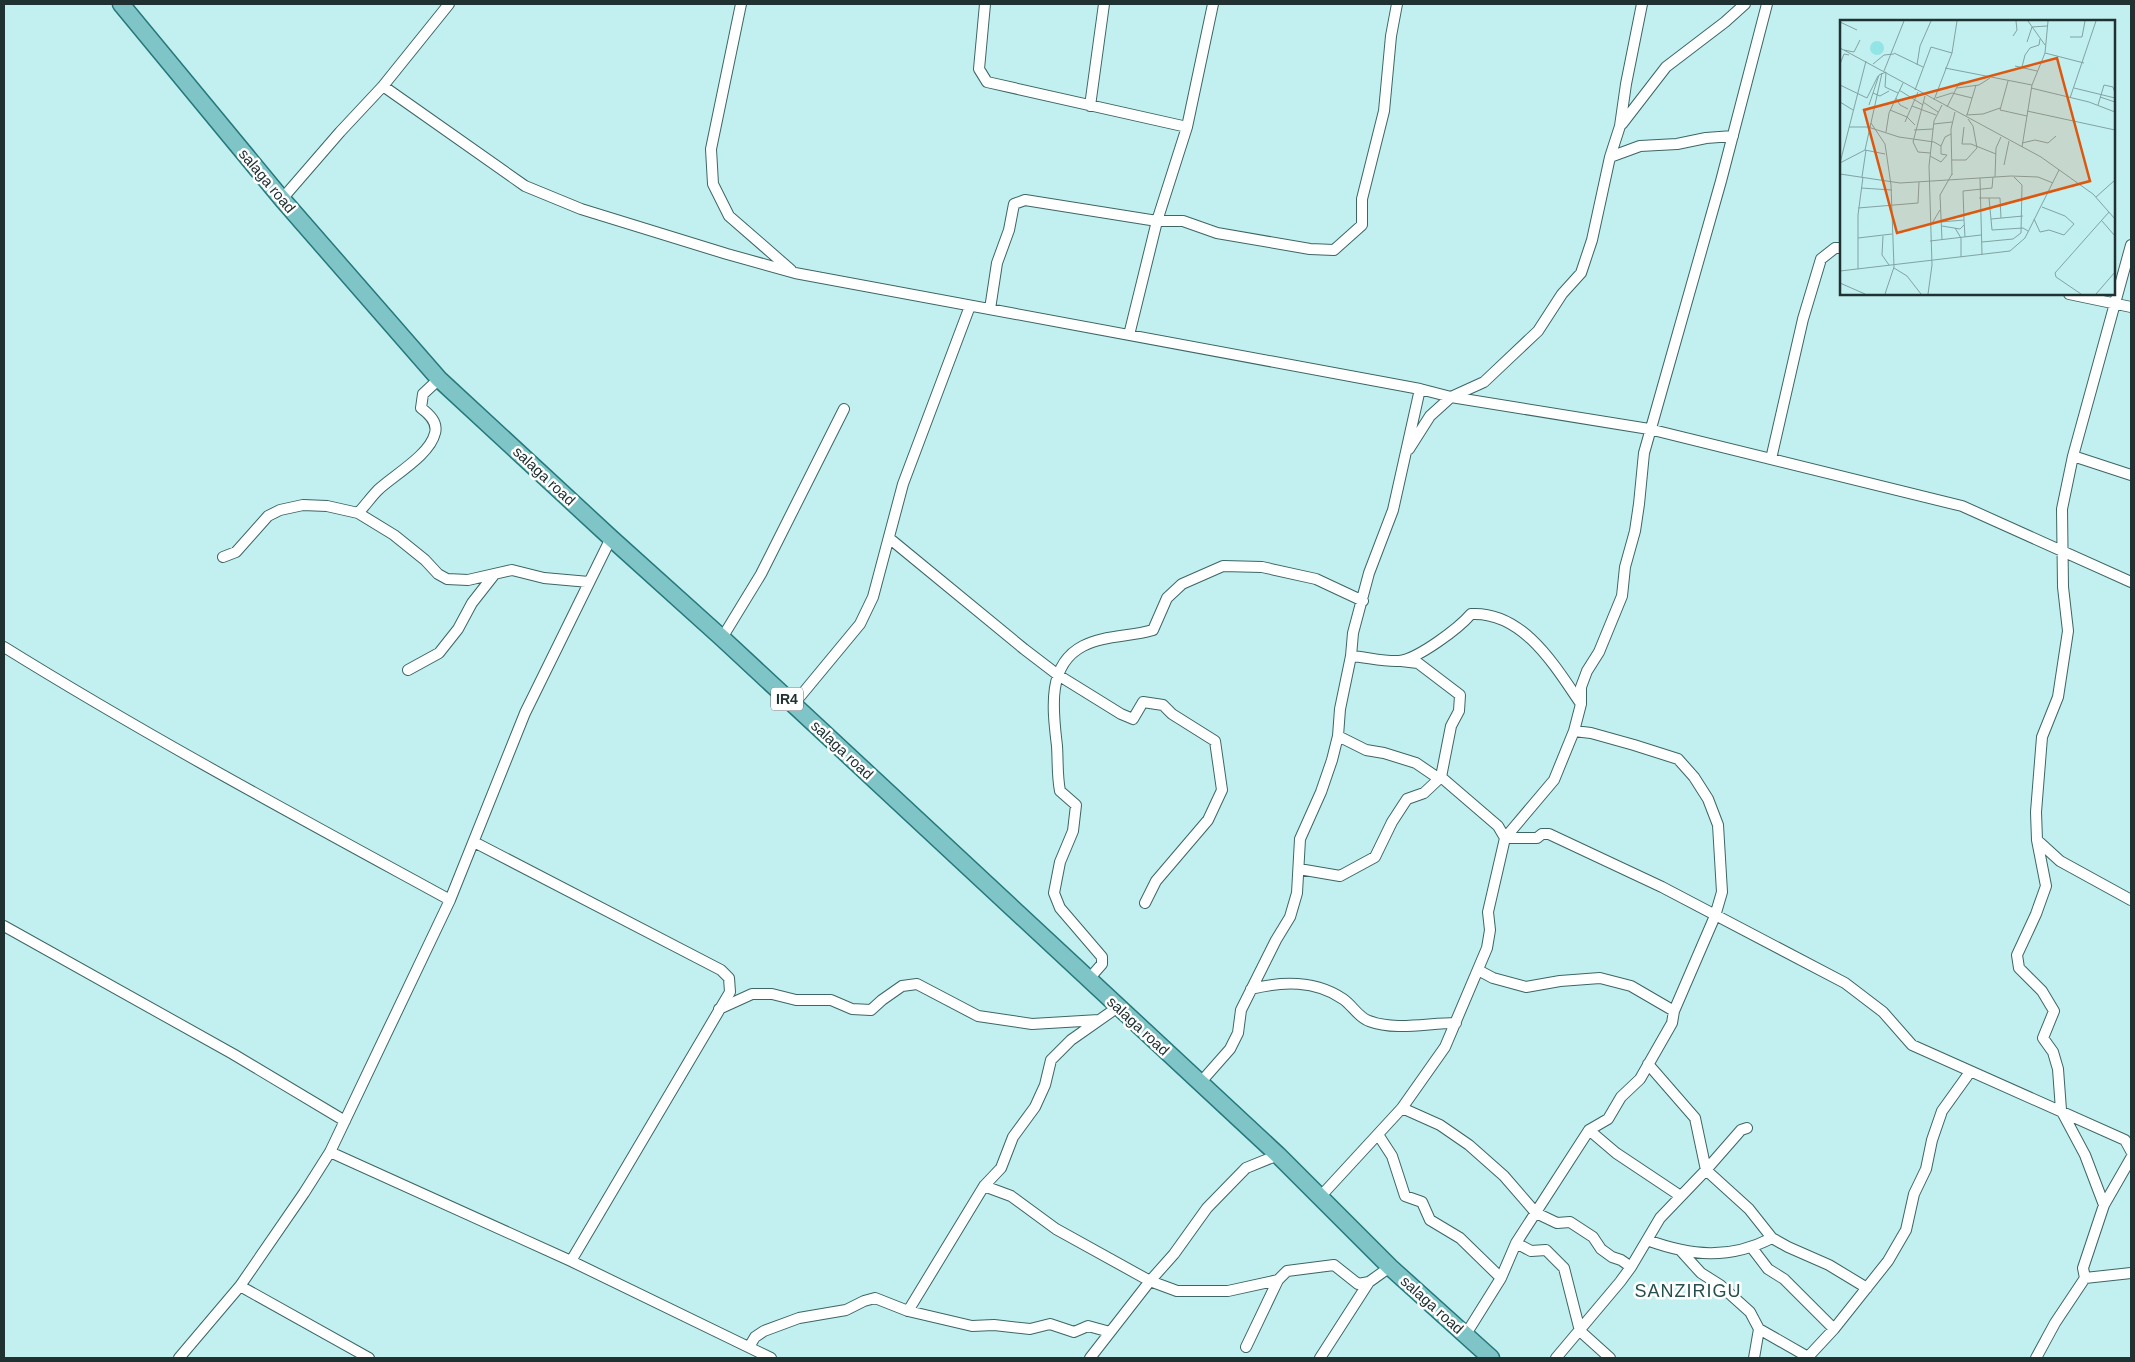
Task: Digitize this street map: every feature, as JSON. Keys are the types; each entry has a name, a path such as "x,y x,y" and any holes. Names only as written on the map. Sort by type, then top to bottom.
{"main road":[{"name":"salaga road","path":"121,4 282,199 439,379 722,638 1278,1155 1390,1268 1491,1358"}],"street":[{"path":"282,199 383,86 449,4"},
{"path":"741,4 711,148 713,184 729,216 795,273"},
{"path":"985,4 979,69 987,82 1187,127"},
{"path":"1090,106 1104,4"},
{"path":"1129,335 1157,221 1187,127 1213,4"},
{"path":"990,309 997,263 1009,230 1014,204 1025,200 1157,221 1184,221 1217,233 1310,249 1334,250 1362,225 1362,199 1384,111 1391,36 1397,4"},
{"path":"1406,453 1430,416 1451,397 1484,382 1538,331 1562,294 1581,273 1592,240 1610,157 1620,126 1626,84 1642,4"},
{"path":"1620,126 1666,67 1725,22 1745,4"},
{"path":"1320,1197 1402,1108 1445,1047 1487,948 1490,930 1488,912 1505,838 1554,780 1574,731 1587,671 1607,636 1622,596 1625,568 1635,531 1644,453 1733,136 1767,4"},
{"path":"383,86 525,186 581,209 795,273 1420,389 1451,397 1650,429 1962,506 2131,582"},
{"path":"1610,157 1640,146 1677,144 1706,138 1733,136"},
{"path":"2104,1206 2085,1155 2062,1110 2058,1069 2052,1052 2043,1038 2054,1011 2042,991 2019,968 2017,955 2036,914 2046,886 2038,840 2036,812 2042,737 2058,696 2068,631 2063,587 2062,509 2073,456 2131,246"},
{"path":"1771,459 1803,319 1821,259 1835,248 1840,248"},
{"path":"2074,295 2131,307"},
{"path":"793,704 860,624 873,596 903,484 970,306"},
{"path":"358,513 379,490 425,450 435,434 435,423 430,415 421,408 423,394 439,379"},
{"path":"1200,1083 1230,1049 1238,1033 1241,1010 1276,940 1290,917 1297,892 1300,839 1321,792 1338,736 1340,709 1351,656 1353,633 1369,572 1393,510 1420,389"},
{"path":"722,638 761,574 844,409"},
{"path":"2073,456 2131,475"},
{"path":"223,557 236,552 268,516 280,510 303,505 327,506 358,513 394,535 425,560 438,574 448,579 468,580 494,576 512,570 544,578 589,582"},
{"path":"179,1358 240,1286 330,1152 450,900 525,713 611,538"},
{"path":"889,538 989,621 1058,675 1121,714 1133,718 1143,702 1163,705 1172,714 1215,741 1222,790 1208,820 1156,881 1145,903"},
{"path":"1088,980 1102,964 1102,957 1060,908 1054,893 1060,862 1073,831 1076,805 1060,791 1053,702 1054,688 1058,675 1067,657 1082,646 1099,640 1153,630 1167,598 1182,584 1223,566 1262,567 1316,579 1362,601"},
{"path":"408,670 440,652 458,629 472,603 494,576"},
{"path":"1400,661 1423,651 1462,624 1471,614 1485,613 1527,634 1558,671 1581,704"},
{"path":"4,647 55,679 450,900"},
{"path":"1299,869 1340,876 1375,858 1392,822 1408,799 1424,793 1439,778 1451,726 1460,710 1460,695 1418,663 1351,656"},
{"path":"1466,1334 1500,1278 1516,1243 1589,1130 1608,1119 1621,1097 1640,1079 1672,1023 1674,1011 1715,916 1722,892 1718,825 1708,799 1694,777 1678,759 1626,743 1574,731"},
{"path":"1338,736 1366,750 1384,753 1416,763 1439,778 1498,826 1505,838"},
{"path":"1505,838 1537,838 1542,834 1549,834 1662,887 1845,983 1883,1012 1912,1045 1970,1072 2062,1110 2125,1140 2131,1152"},
{"path":"2038,840 2060,861 2131,900"},
{"path":"474,842 721,970 729,978 730,992 571,1261"},
{"path":"4,926 233,1054 344,1121"},
{"path":"1478,970 1493,978 1526,987 1560,981 1600,978 1631,986 1674,1011"},
{"path":"1251,989 1276,983 1316,986 1343,999 1366,1021 1392,1028 1456,1023"},
{"path":"719,1009 752,994 772,994 796,1000 831,1000 852,1009 872,1010 882,1000 902,986 917,984 978,1016 1032,1024 1099,1020"},
{"path":"908,1311 984,1186 1001,1168 1013,1137 1035,1106 1044,1085 1051,1060 1071,1040 1118,1007"},
{"path":"1648,1064 1695,1118 1706,1170 1749,1209 1772,1238 1788,1247 1829,1264 1867,1288"},
{"path":"1681,1251 1702,1273 1720,1285 1750,1312 1760,1329 1808,1358 1834,1329 1888,1261 1906,1230 1914,1194 1926,1169 1932,1140 1942,1111 1970,1072"},
{"path":"1402,1108 1440,1125 1469,1145 1504,1176 1536,1213 1557,1223 1570,1222 1593,1236 1601,1248 1612,1257 1621,1260 1631,1267"},
{"path":"1556,1358 1631,1267 1660,1218 1741,1130 1747,1128"},
{"path":"1589,1130 1616,1153 1679,1196"},
{"path":"1378,1136 1392,1156 1406,1196 1422,1202 1430,1220 1460,1238 1500,1278"},
{"path":"330,1152 571,1261 771,1358"},
{"path":"1090,1358 1150,1281 1174,1254 1207,1208 1246,1168 1278,1155"},
{"path":"2086,1278 2083,1268 2104,1206 2131,1158"},
{"path":"984,1186 1011,1196 1056,1229 1150,1281 1176,1291 1228,1291 1278,1280"},
{"path":"1647,1240 1681,1251 1703,1254 1752,1248 1772,1238"},
{"path":"1516,1243 1531,1251 1546,1250 1564,1268 1580,1331 1610,1358"},
{"path":"1752,1248 1768,1268 1784,1279 1834,1329"},
{"path":"1246,1347 1278,1280 1287,1270 1334,1265 1358,1284 1369,1282 1390,1268"},
{"path":"2036,1358 2055,1323 2086,1278 2131,1273"},
{"path":"1320,1358 1369,1282"},
{"path":"240,1286 369,1358"},
{"path":"749,1347 755,1337 764,1331 799,1318 846,1310 875,1298 908,1311 972,1326 994,1324 1030,1329 1050,1324 1074,1332 1088,1326 1110,1332"},
{"path":"1754,1358 1760,1329"}],"district":[{"name":"SANZIRIGU","path":"1688,1291"}]}
